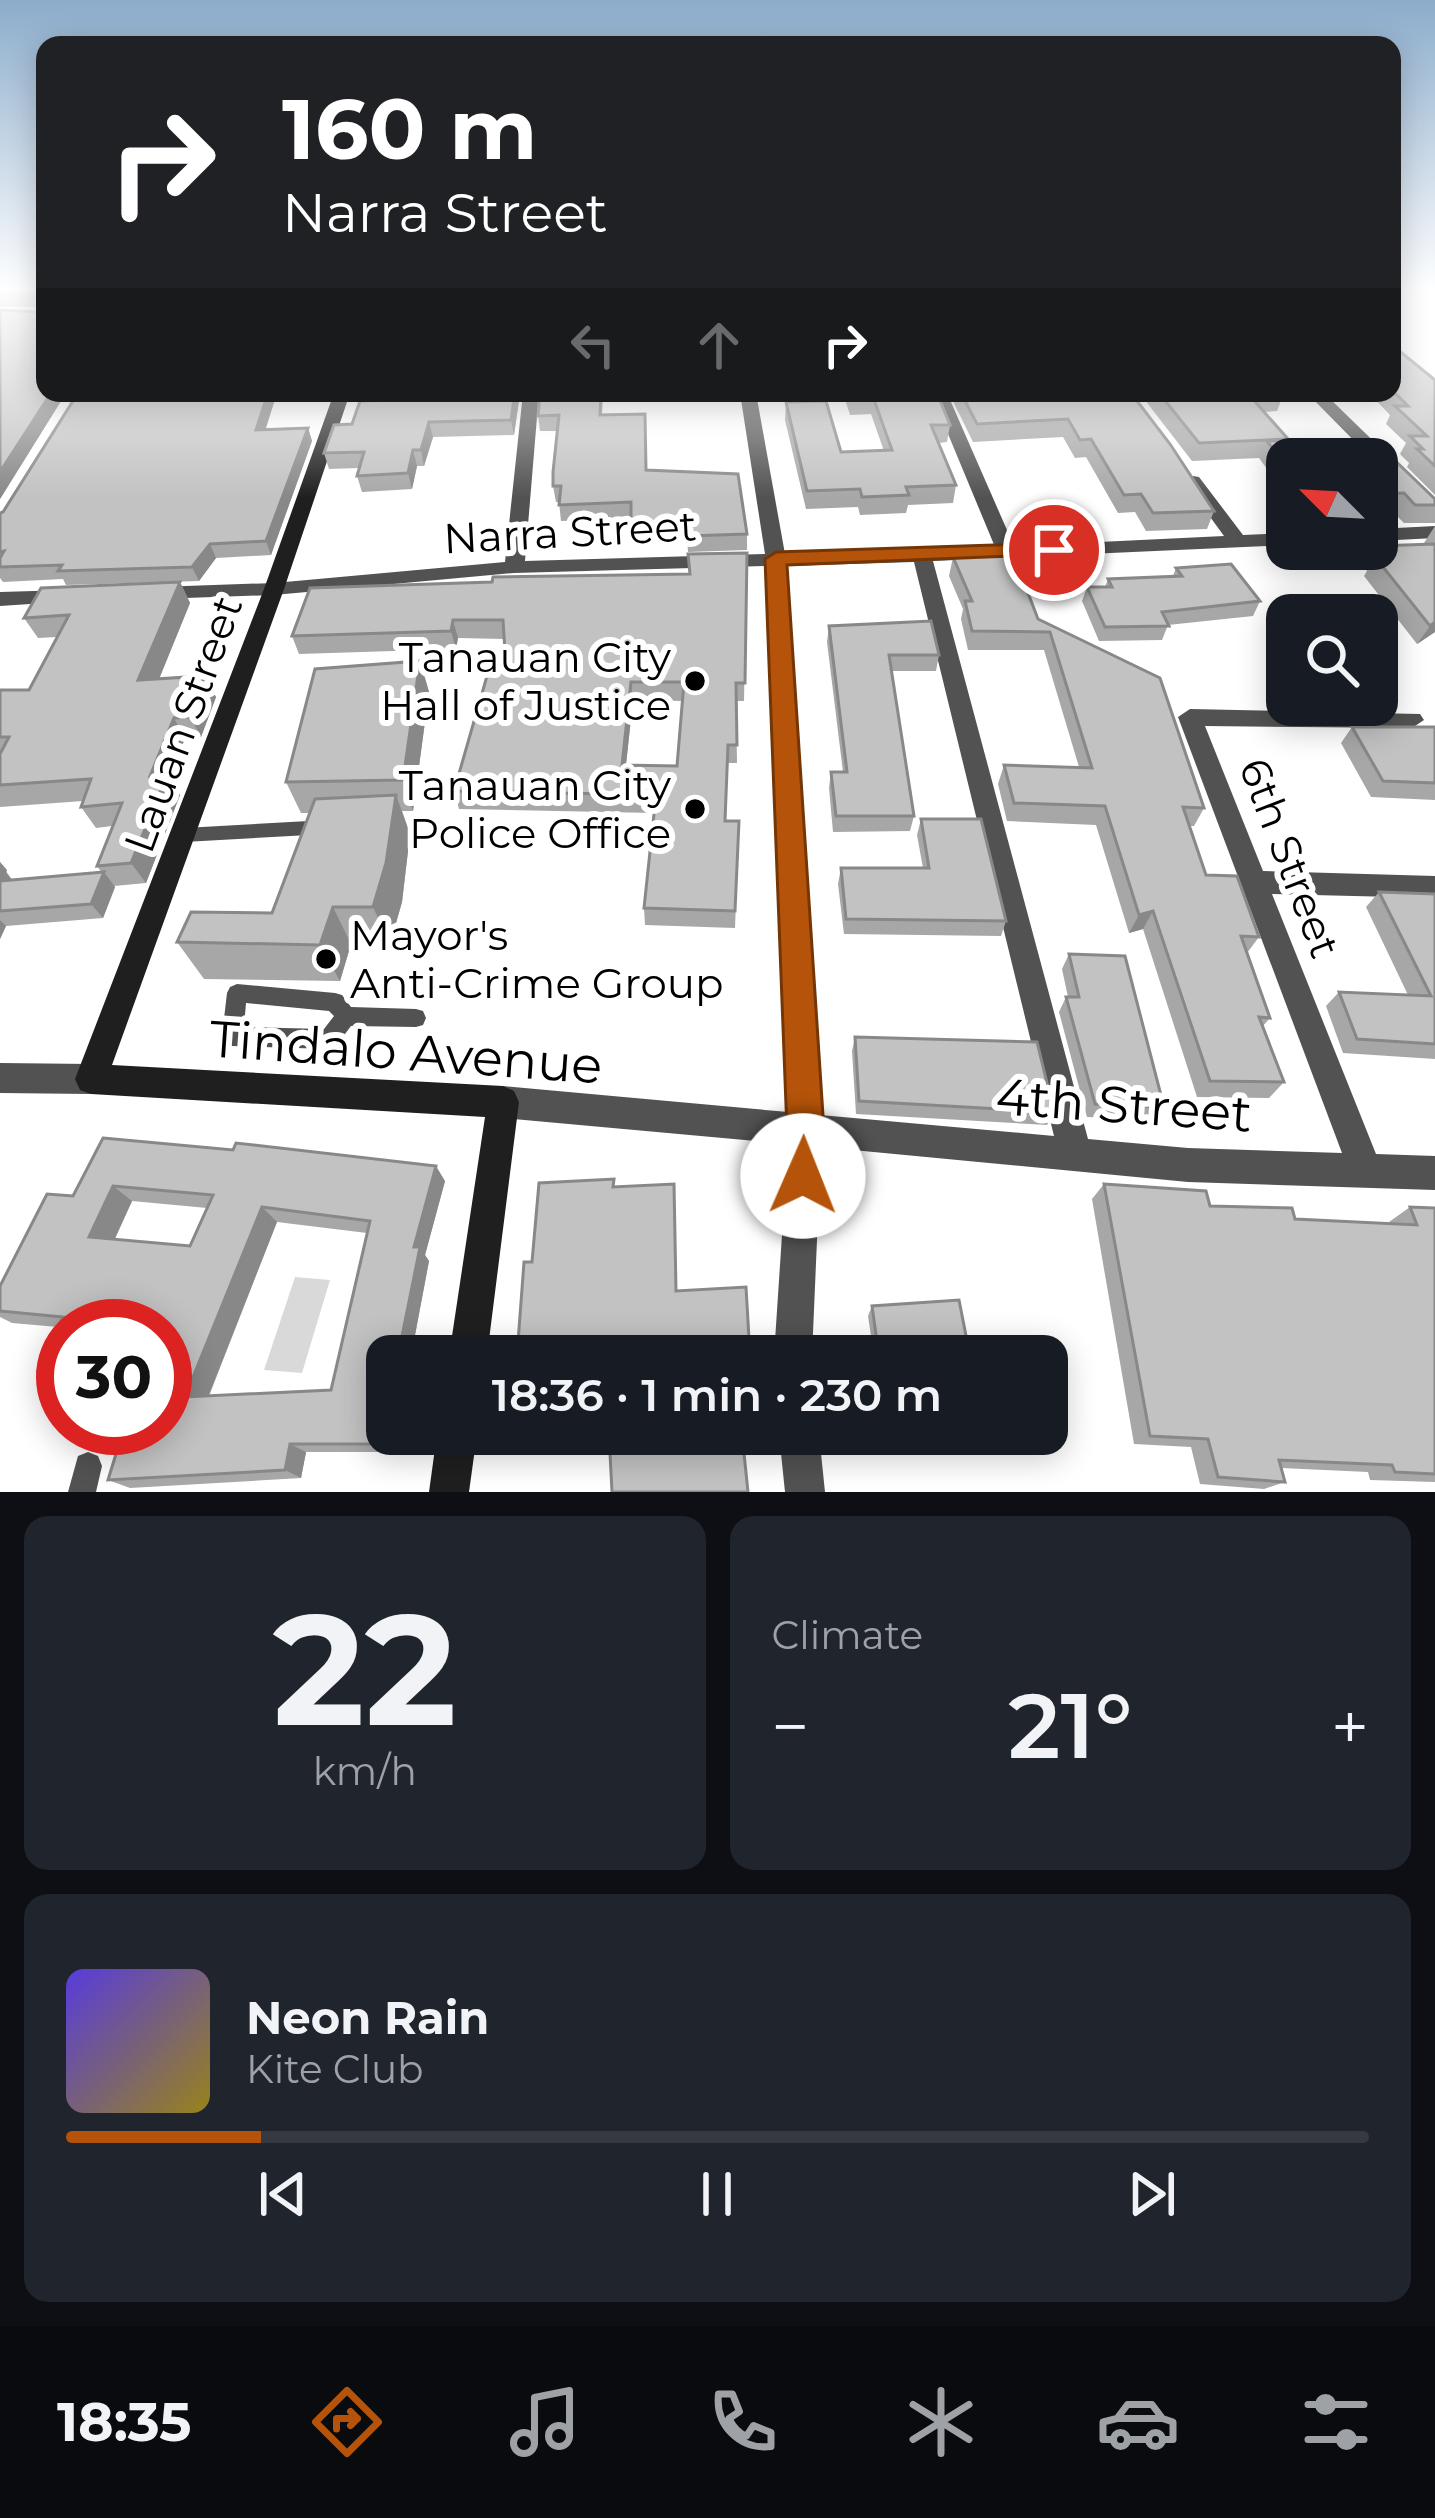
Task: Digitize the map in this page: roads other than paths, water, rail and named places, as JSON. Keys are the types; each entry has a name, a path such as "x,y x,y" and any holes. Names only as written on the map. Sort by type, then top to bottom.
{"street":[{"name":"Lauan Street","path":"91,1079 274,590 339,402"},
{"path":"514,567 530,402"},
{"path":"750,402 776,559 806,1131 795,1335"},
{"path":"943,402 1007,552"},
{"path":"1324,402 1435,511"},
{"path":"1182,467 1238,542"},
{"path":"1398,534 1435,532"},
{"name":"Narra Street","path":"137,594 274,590 514,567 1266,540"},
{"path":"922,556 1076,1154"},
{"path":"0,598 92,596"},
{"name":"6th Street","path":"1365,1169 1190,716 1412,720"},
{"path":"1255,882 1435,887"},
{"name":"Tindalo Avenue","path":"0,1078 502,1102 806,1131"},
{"path":"471,1335 502,1102"},
{"name":"4th Street","path":"806,1131 1188,1165 1435,1173"},
{"path":"449,1492 454,1455"},
{"path":"801,1455 805,1492"}],"lane":[{"path":"184,835 347,826"},
{"path":"236,993 335,1002 346,1016 329,1039 232,1036 236,993"},
{"path":"346,1016 416,1018"}],"place":[{"name":"Tanauan City Hall of Justice","path":"695,681"},
{"name":"Tanauan City Police Office","path":"695,809"},
{"name":"Mayor's Anti-Crime Group","path":"326,959"}]}
